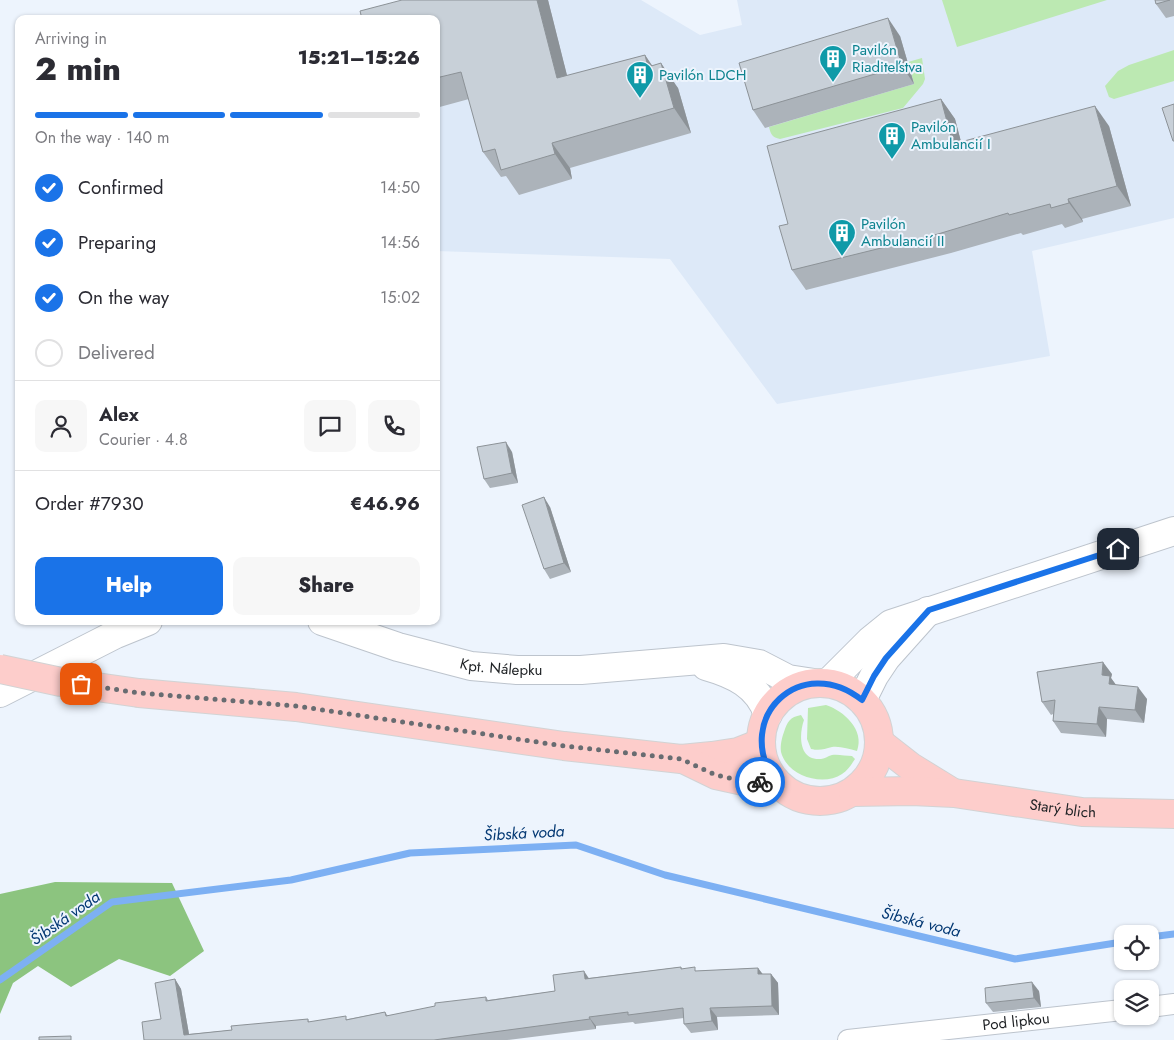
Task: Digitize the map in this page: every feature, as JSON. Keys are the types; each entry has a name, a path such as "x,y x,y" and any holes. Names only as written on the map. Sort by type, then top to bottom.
{"main road":[{"path":"821,683 891,624 1174,531"},
{"path":"862,700 886,658 929,610"},
{"path":"0,693 116,634 138,625"},
{"name":"Kpt. Nálepku","path":"334,625 398,647 472,666 517,670 581,670 724,658 759,664 788,679 821,683"},
{"name":"Kpt. Nálepku","path":"687,661 730,673 751,688 763,700 768,714"},
{"path":"0,669 61,682 139,693 296,706 564,746 681,759 738,752 761,743"},
{"path":"821,683 840,686 862,700 871,713 877,727 880,742 876,761 867,779 853,792 838,799 821,802 804,800 788,792 775,781 767,770 761,743 762,728 768,714 780,699 795,688 821,683"},
{"name":"Starý blich","path":"880,742 911,768 954,793"},
{"path":"681,759 716,775 748,782 775,781"},
{"name":"Starý blich","path":"853,792 912,791 954,793 1082,812 1174,814"}],"street":[{"path":"1159,1006 1174,1004"},
{"name":"Pod lipkou","path":"848,1040 1114,1011"}],"shaded area":[{"path":"462,0 641,0 700,35 742,25 737,0 1174,0 1174,218 1032,251 1050,356 777,404 670,259 440,251 440,15 404,15"}],"green space":[{"path":"942,0 1107,0 957,47"},
{"path":"1174,50 1174,81 1114,99 1109,97 1105,86 1118,71 1129,65"},
{"path":"922,58 925,79 903,108 780,139 771,134 769,127 914,84 908,62"},
{"path":"826,705 840,712 851,722 858,736 857,751 838,747 819,750 811,749 807,739 808,708"},
{"path":"801,715 804,720 801,732 802,746 808,756 821,759 832,755 839,755 852,756 855,759 842,774 834,778 825,779 807,777 790,767 785,760 781,747 785,728 792,719"},
{"path":"55,882 172,883 204,951 170,976 119,959 71,987 38,966 13,983 0,1014 0,894"}],"building":[{"name":"Pavilón LDCH","path":"402,0 537,0 557,78 645,55 648,67 661,63 674,108 552,143 555,154 501,170 495,149 483,152 461,72 440,77 440,15 361,15 360,11"},
{"path":"1155,0 1170,0 1156,4"},
{"path":"888,18 902,66 753,110 739,63"},
{"path":"941,99 953,144 1095,106 1117,186 1068,199 1069,203 1051,208 1050,204 1009,215 1008,213 938,234 792,270 779,226 788,224 767,146"},
{"path":"1174,104 1174,141 1173,141 1162,108"},
{"path":"506,442 512,473 484,479 477,447"},
{"path":"544,497 564,563 544,569 522,505"},
{"path":"1103,662 1102,675 1110,676 1109,684 1138,687 1135,710 1099,707 1097,724 1053,721 1055,700 1042,702 1037,672"},
{"path":"681,967 681,969 695,967 695,971 758,968 758,974 771,974 772,1006 710,1008 712,1021 684,1024 683,1008 628,1015 628,1012 589,1017 590,1019 434,1040 144,1040 142,1022 161,1019 155,983 175,979 184,1035 232,1030 231,1026 308,1019 308,1022 346,1016 346,1020 385,1012 386,1016 435,1006 435,1003 486,997 486,1001 555,991 553,975 584,971 585,979"},
{"path":"1032,982 1034,998 986,1003 985,988"},
{"path":"71,1036 71,1040 39,1040 39,1037"}],"waterway":[{"name":"Šibská voda","path":"0,980 112,902 291,880 410,853 576,845 665,875 1015,959 1114,943"},
{"name":"Šibská voda","path":"1159,936 1174,934"}],"way so far":[{"path":"81,684 139,693 296,706 460,732 681,759 716,775 748,782 760,782"}],"place":[{"name":"Pavilón Riaditeľstva","path":"833,83"},
{"name":"Pavilón LDCH","path":"640,99"},
{"name":"Pavilón Ambulancií I","path":"892,160"},
{"name":"Pavilón Ambulancií II","path":"842,257"}],"route":[{"path":"760,782 775,781 767,770 763,756 761,743 762,728 768,714 780,699 795,688 814,683 828,683 840,686 862,700 886,658 929,610 1118,549"}]}
